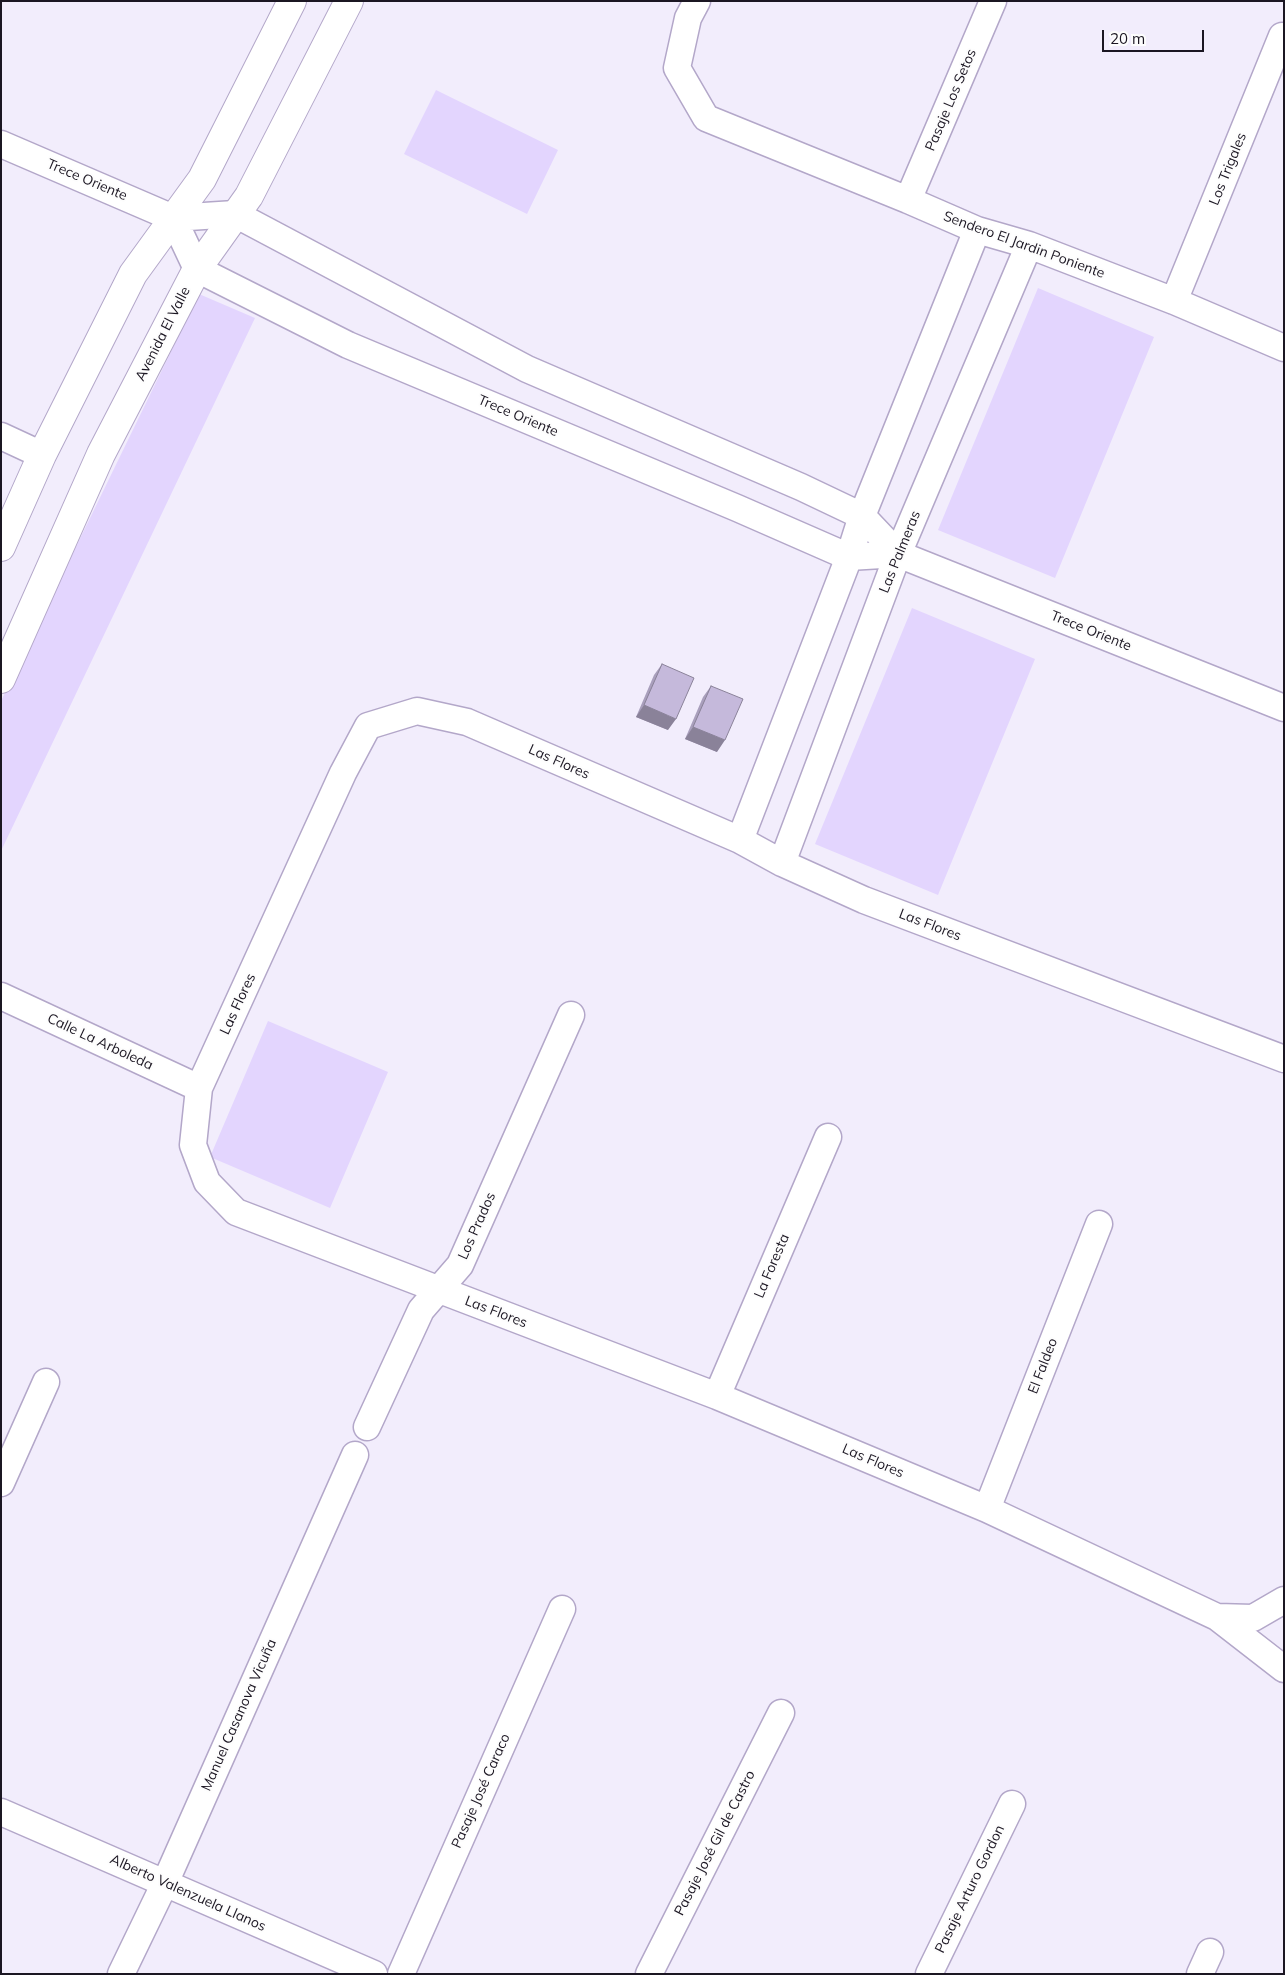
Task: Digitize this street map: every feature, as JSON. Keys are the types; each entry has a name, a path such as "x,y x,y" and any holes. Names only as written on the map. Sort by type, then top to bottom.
{"street":[{"path":"1,547 42,454 133,274 202,179 292,1"},
{"name":"Avenida El Valle","path":"1,679 101,454 198,269 249,196 348,1"},
{"name":"Sendero El Jardin Poniente","path":"697,1 688,18 677,68 706,118 977,230 1029,246 1174,301 1284,348"},
{"name":"Pasaje Los Setos","path":"908,200 993,1"},
{"name":"Los Trigales","path":"1174,301 1282,36"},
{"name":"Trece Oriente","path":"1,144 173,218 235,214 527,369 801,487 862,516 898,554 1284,708"},
{"path":"173,218 198,269"},
{"path":"740,840 849,557 862,516 977,230"},
{"name":"Las Palmeras","path":"782,863 898,554 1029,246"},
{"name":"Trece Oriente","path":"198,269 348,345 728,504 849,557 898,554"},
{"path":"1,436 42,454"},
{"name":"Las Flores","path":"1284,1059 864,900 782,863 740,840 467,722 417,711 368,726 343,772 199,1088 193,1145 207,1182 236,1212 717,1396 987,1509 1217,1618 1284,1669"},
{"name":"Calle La Arboleda","path":"1,996 199,1088"},
{"name":"Los Prados","path":"367,1427 421,1310 460,1265 571,1015"},
{"name":"La Foresta","path":"717,1396 828,1137"},
{"name":"El Faldeo","path":"987,1509 1099,1224"},
{"path":"1,1483 46,1382"},
{"name":"Manuel Casanova Vicuña","path":"121,1974 165,1882 354,1455"},
{"name":"Las Flores","path":"1217,1618 1253,1618 1284,1600"},
{"name":"Pasaje José Caraco","path":"401,1974 562,1609"},
{"name":"Pasaje José Gil de Castro","path":"649,1974 781,1713"},
{"name":"Pasaje Arturo Gordon","path":"929,1974 1012,1804"},
{"name":"Alberto Valenzuela Llanos","path":"1,1812 374,1974"}],"shaded area":[{"path":"436,90 558,150 527,214 404,154"},
{"path":"1038,288 1154,337 1055,578 938,530"},
{"path":"199,294 255,318 1,851 1,701"},
{"path":"912,608 1035,659 938,895 815,844"},
{"path":"268,1021 388,1072 330,1208 210,1157"}],"building":[{"path":"662,664 694,678 676,719 644,705"},
{"path":"711,686 743,699 725,740 693,727"}]}
